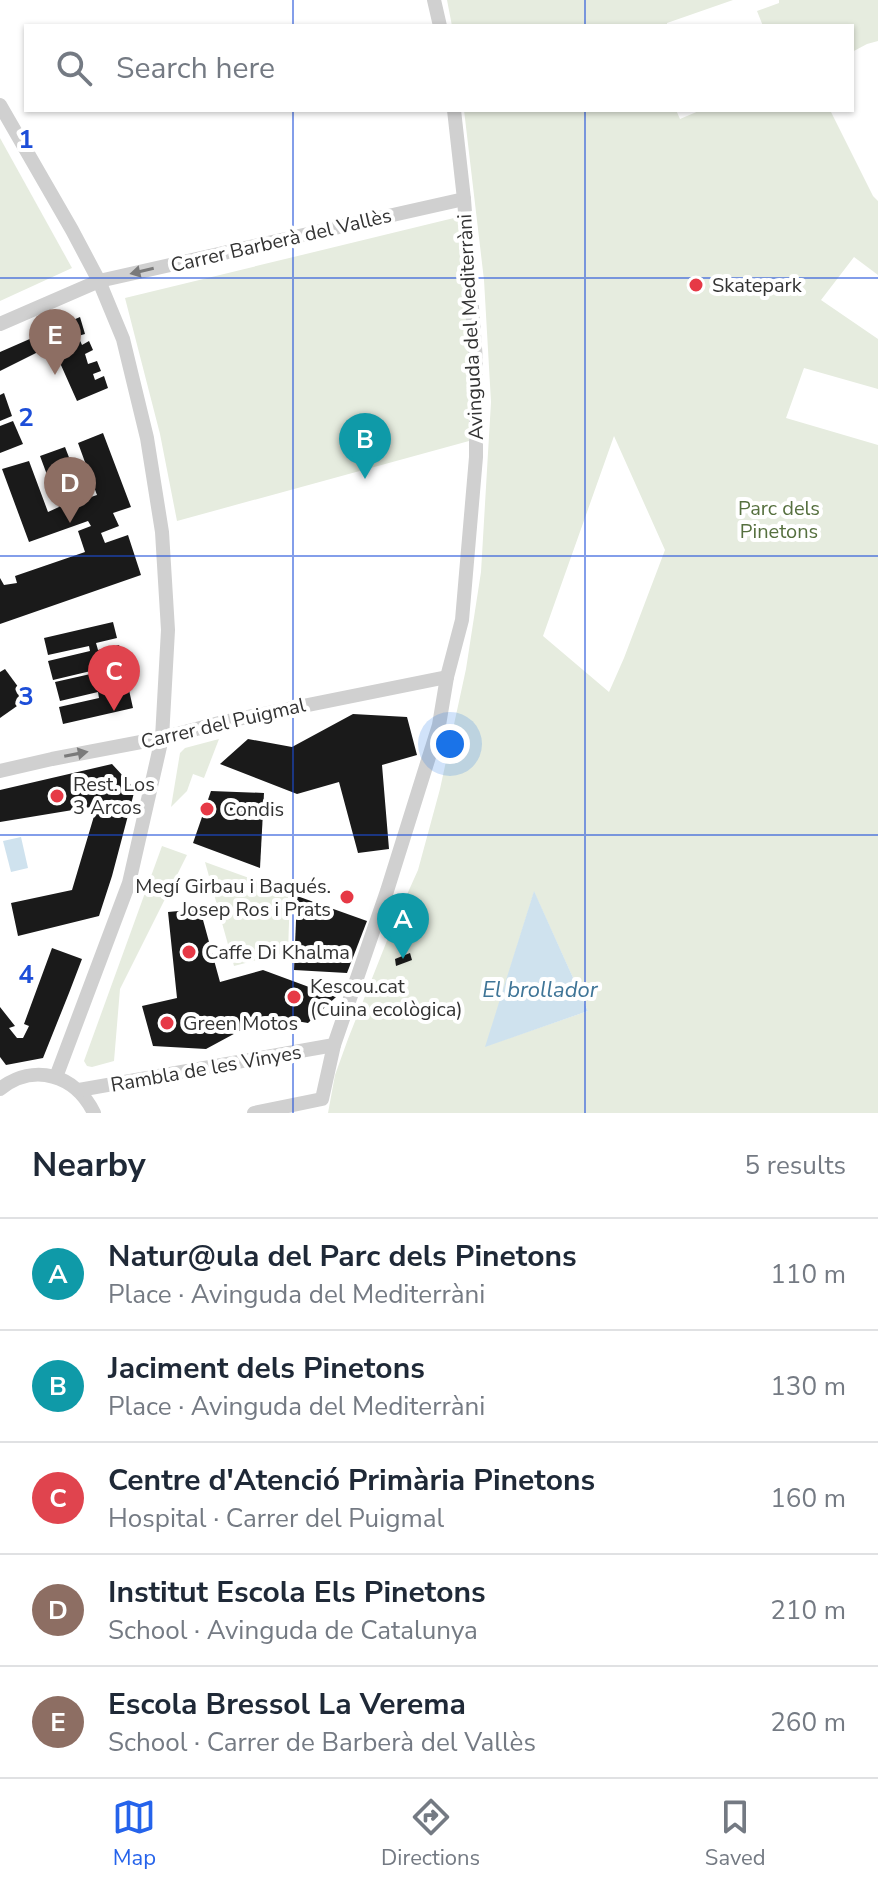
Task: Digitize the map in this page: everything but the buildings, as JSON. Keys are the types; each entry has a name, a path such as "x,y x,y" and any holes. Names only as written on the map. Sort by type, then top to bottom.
{"street":[{"path":"434,0 440,24"},
{"path":"0,105 99,281 123,339 147,438 162,532 168,630 162,738 129,883 56,1077"},
{"name":"Avinguda del Mediterràni","path":"254,1113 322,1099 334,1045 434,740 462,620 476,457 476,361 454,112"},
{"name":"Carrer Barberà del Vallès","path":"0,324 99,281 464,199"},
{"name":"Carrer del Puigmal","path":"0,771 447,677"},
{"name":"Rambla de les Vinyes","path":"79,1090 334,1045"},
{"path":"2,1082 39,1074 56,1077 79,1090 94,1113"}],"green space":[{"path":"447,0 733,0 667,24 452,24"},
{"path":"779,0 878,0 878,41 854,51 854,24 762,24 757,11 779,3"},
{"name":"Parc dels Pinetons","path":"464,112 677,112 680,119 696,112 831,112 878,201 878,275 854,257 821,300 878,339 878,389 804,368 786,418 878,445 878,1113 328,1113 335,1075 418,870 440,789 466,669 481,572 491,402 484,280","holes":["614,436 665,550 624,658 609,692 543,636","534,892 588,1011 486,1046"]},
{"path":"0,138 72,268 0,301"},
{"path":"458,217 470,359 469,441 177,521 160,434 125,298"},
{"path":"219,739 204,778 193,774 187,791 171,807 180,753 185,748"},
{"path":"162,846 187,855 120,989 114,1061 87,1066 84,1061"},
{"path":"205,862 290,893 288,952 234,966"}],"water":[{"path":"21,837 28,868 11,872 3,841"},
{"name":"El brollador","path":"534,891 588,1011 485,1047"}],"place":[{"name":"Skatepark","path":"696,285"},
{"name":"Escola Bressol La Verema","path":"55,375"},
{"name":"Jaciment dels Pinetons","path":"365,479"},
{"name":"Institut Escola Els Pinetons","path":"70,523"},
{"name":"Centre d'Atenció Primària Pinetons","path":"114,711"},
{"name":"Rest. Los 3 Arcos","path":"57,796"},
{"name":"Condis","path":"207,809"},
{"name":"Megí Girbau i Baqués. Josep Ros i Prats","path":"347,897"},
{"name":"Caffe Di Khalma","path":"189,952"},
{"name":"Natur@ula del Parc dels Pinetons","path":"403,959"},
{"name":"Kescou.cat (Cuina ecològica)","path":"294,997"},
{"name":"Green Motos","path":"167,1023"}]}
